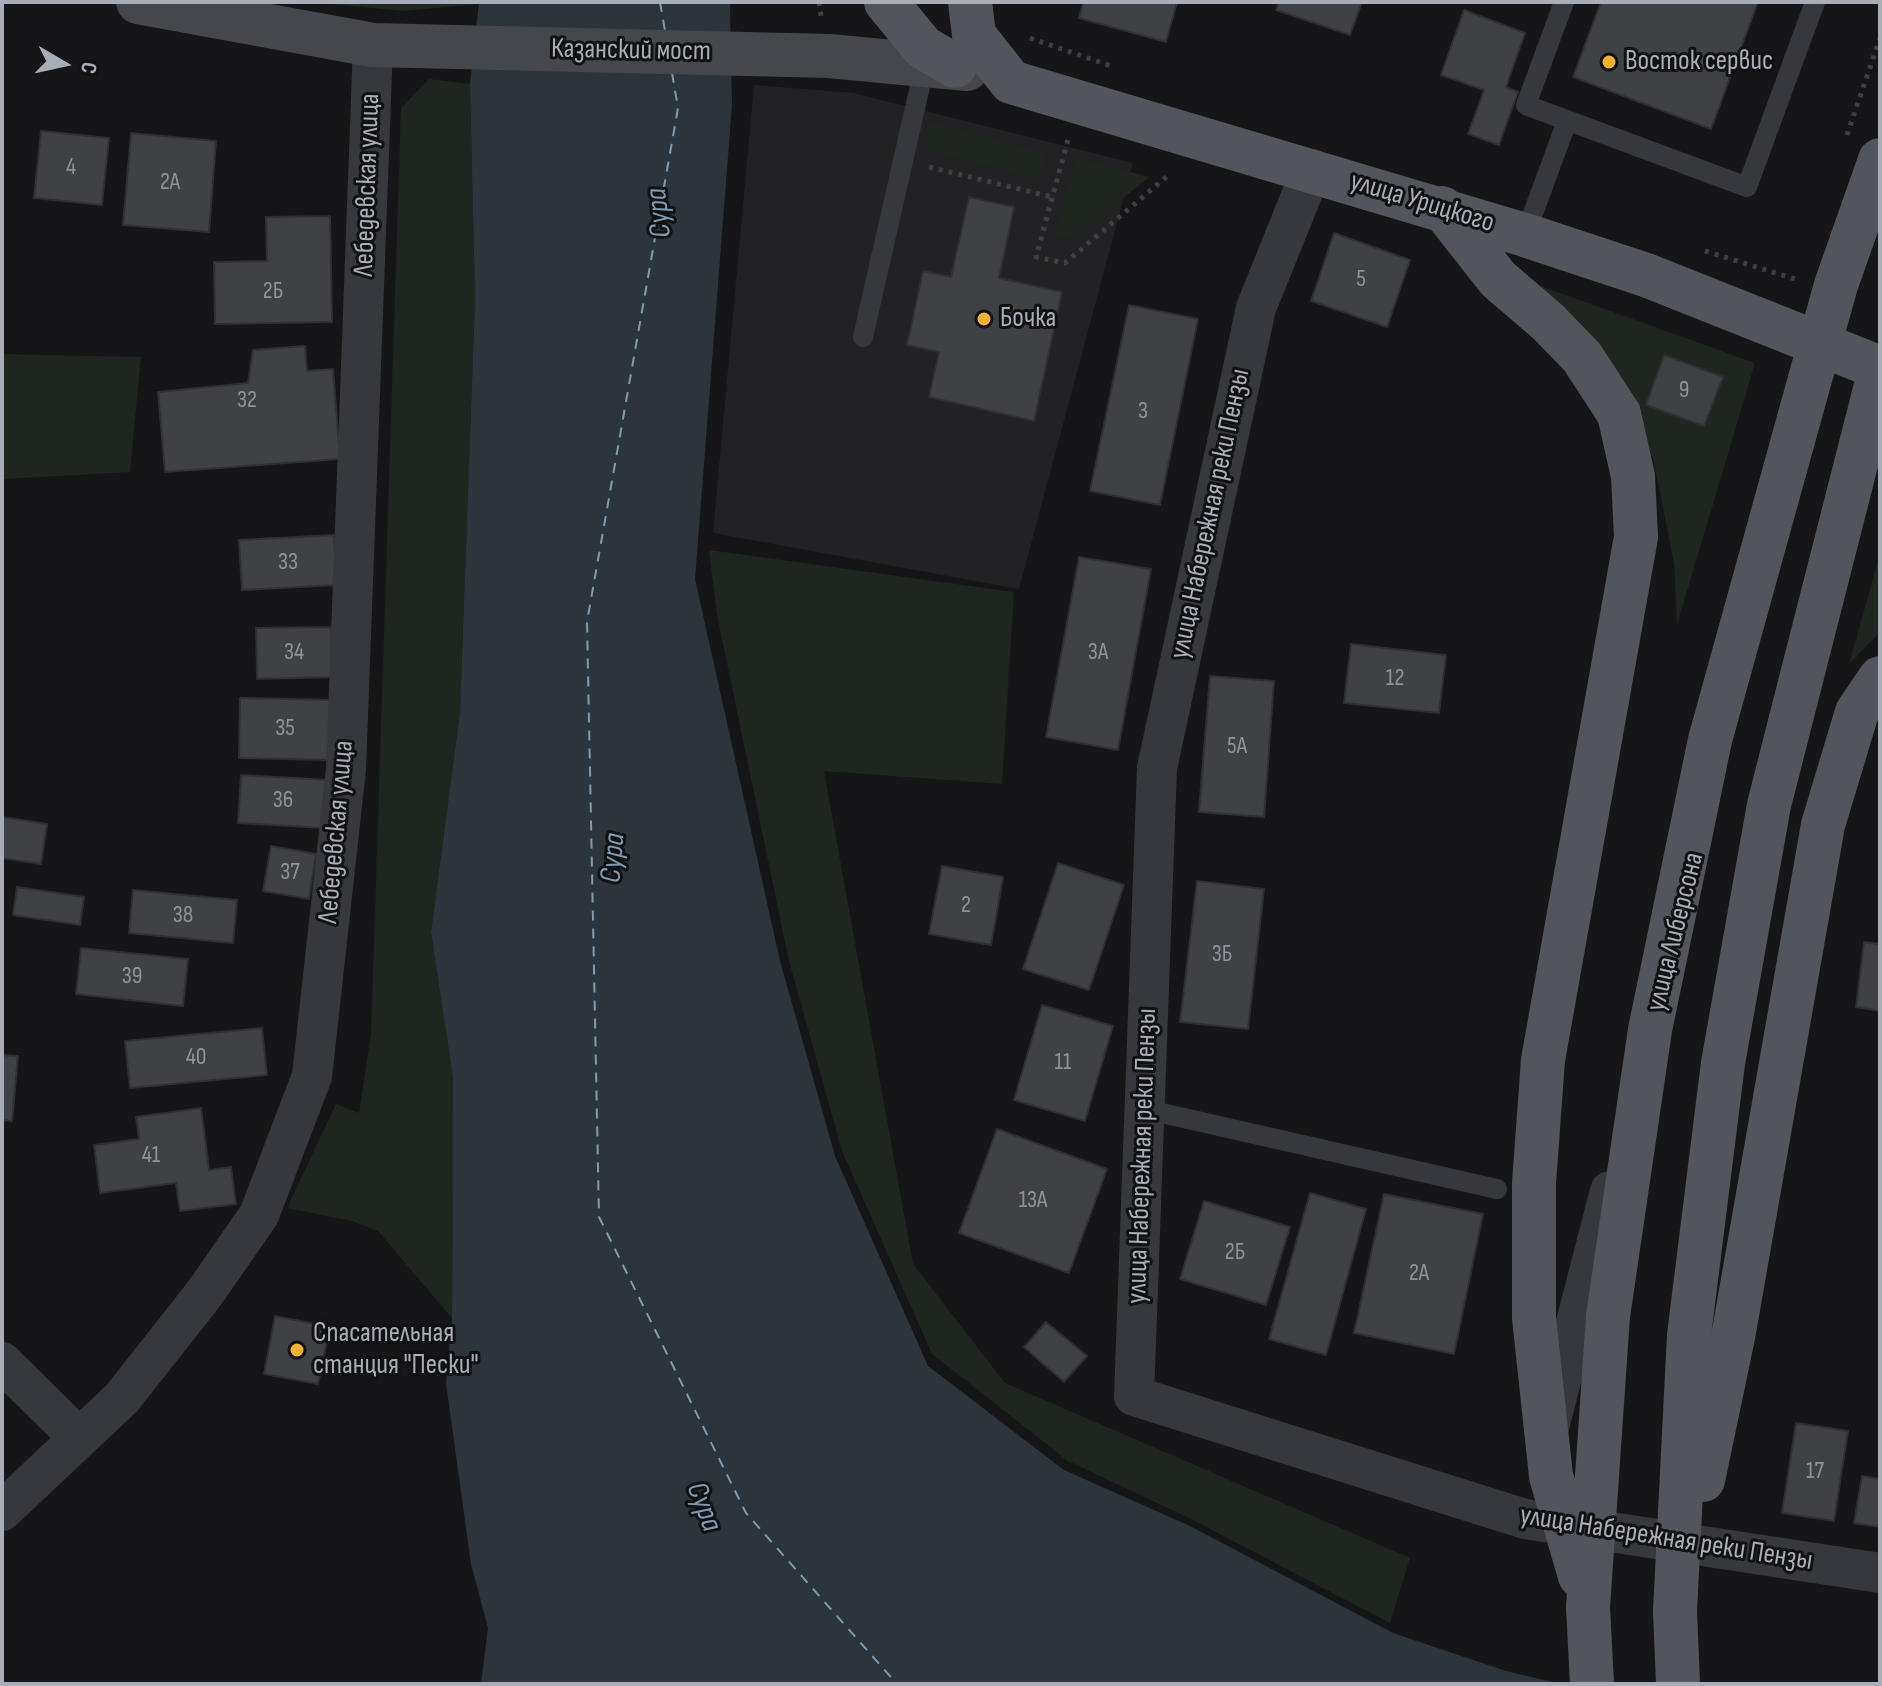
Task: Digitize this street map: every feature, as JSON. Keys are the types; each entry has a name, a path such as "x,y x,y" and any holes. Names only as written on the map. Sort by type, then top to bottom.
{"main road":[{"path":"886,2 940,65"},
{"path":"970,2 974,35 1011,82"},
{"name":"улица Урицкого","path":"1011,82 1312,169 1525,235 1646,275 1880,369"},
{"path":"1592,1684 1588,1607 1608,1316 1653,1015 1710,740 1836,285 1880,160"},
{"path":"1442,208 1498,279 1582,357 1619,414 1633,476 1636,537 1543,1060 1534,1183 1534,1318 1551,1476 1588,1607"},
{"path":"1678,1684 1675,1611 1689,1335 1723,1063 1769,805 1880,369"},
{"path":"1675,1611 1733,1337 1823,825 1857,712 1880,678"}],"street":[{"name":"Казанский мост","path":"138,2 196,6 373,45 829,56 940,65"},
{"name":"Лебедевская улица","path":"2,1511 122,1398 204,1294 259,1215 312,1076 346,769 373,45"},
{"name":"улица Урицкого","path":"940,65 1011,82"},
{"name":"улица Набережная реки Пензы","path":"1312,169 1256,308 1157,768 1134,1396 1525,1519 1880,1573"},
{"name":"улица Либерсона","path":"1525,1519 1828,346"},
{"path":"2,1362 79,1438"}],"lane":[{"path":"1564,2 1526,105 1747,187 1815,2"},
{"path":"863,337 903,161 940,65"},
{"path":"1525,235 1567,121"},
{"path":"1144,1109 1497,1189"}],"path":[{"path":"1068,138 1036,257 1065,263 1180,166"},
{"path":"903,161 1052,197"}],"shaded area":[{"path":"312,2 479,2 479,4 403,11"},
{"path":"429,79 470,84 475,299 460,712 431,932 453,1077 452,1318 378,1231 352,1221 287,1208 336,1104 359,1113 371,1034 401,108"},
{"path":"754,85 854,93 1133,163 1019,589 713,533"},
{"path":"930,122 1047,153 1040,180 923,150"},
{"path":"1076,157 1149,177 1074,239 1055,234"},
{"path":"1535,284 1755,363 1677,625 1674,563 1654,463 1640,420"},
{"path":"2,354 141,357 130,472 4,479 2,499"},
{"path":"709,550 1014,592 1002,784 824,771 913,1264 1005,1383 1410,1558 1390,1623 1193,1520 1068,1461 932,1354 842,1151 789,961 717,615"},
{"path":"1880,554 1880,632 1849,664"}],"water":[{"name":"Сура","path":"479,2 730,2 732,105 695,579 780,961 835,1156 928,1366 1064,1470 1190,1526 1393,1633 1506,1671 1561,1684 481,1684 488,1628 471,1564 446,1383 452,1318 453,1078 431,932 460,712 475,299 470,84"}],"building":[{"path":"1083,2 1177,2 1166,42 1079,18"},
{"path":"1279,2 1362,2 1350,35 1276,10"},
{"path":"1601,2 1758,2 1711,129 1573,77"},
{"path":"1464,10 1525,33 1506,87 1518,92 1499,145 1468,134 1484,90 1441,75"},
{"path":"41,131 109,138 102,205 34,198"},
{"path":"131,133 216,141 209,232 123,225"},
{"name":"Бочка","path":"969,197 1014,207 999,278 1062,292 1034,421 929,397 939,352 907,345 923,271 951,277"},
{"path":"330,216 332,322 215,324 214,262 267,261 266,217"},
{"path":"1334,233 1410,260 1387,327 1311,301"},
{"path":"1129,305 1198,319 1160,505 1090,491"},
{"path":"305,346 307,371 333,369 340,459 165,472 158,392 248,383 253,350"},
{"path":"1664,355 1723,377 1704,426 1646,405"},
{"path":"334,535 337,585 242,590 239,540"},
{"path":"1079,557 1151,569 1118,750 1046,737"},
{"path":"331,627 333,677 257,679 256,628"},
{"path":"1351,644 1446,655 1439,713 1344,703"},
{"path":"1210,676 1274,681 1264,817 1199,812"},
{"path":"240,698 331,700 329,760 239,758"},
{"path":"241,775 328,780 324,828 238,823"},
{"path":"2,817 47,824 41,864 2,858"},
{"path":"271,846 316,854 309,899 263,891"},
{"path":"1058,863 1124,885 1089,990 1023,969"},
{"path":"942,866 1003,877 991,945 929,934"},
{"path":"1197,881 1264,889 1248,1029 1180,1022"},
{"path":"17,887 84,897 80,925 13,915"},
{"path":"133,890 237,900 233,943 129,933"},
{"path":"1864,942 1880,944 1880,1011 1856,1007"},
{"path":"81,948 188,959 183,1006 76,994"},
{"path":"1042,1005 1113,1026 1085,1121 1014,1100"},
{"path":"262,1028 267,1075 130,1088 125,1041"},
{"path":"2,1055 18,1056 12,1121 2,1120"},
{"path":"201,1108 209,1170 231,1167 236,1204 180,1211 176,1183 100,1193 94,1145 139,1139 136,1117"},
{"path":"997,1129 1107,1169 1069,1273 959,1233"},
{"path":"1310,1193 1366,1209 1326,1355 1269,1339"},
{"path":"1384,1194 1483,1214 1454,1354 1354,1333"},
{"path":"1204,1201 1290,1227 1266,1305 1180,1279"},
{"name":"Спасательная станция \"Пески\"","path":"275,1316 330,1327 318,1384 264,1374"},
{"path":"1046,1322 1087,1356 1064,1382 1024,1347"},
{"path":"1796,1423 1848,1431 1834,1521 1782,1513"},
{"path":"1862,1476 1880,1479 1880,1527 1854,1523"}],"ferry route":[{"path":"660,2 665,31"},
{"path":"672,73 678,108 587,622 599,1217 746,1513 897,1684"}],"place":[{"name":"Восток сервис","path":"1609,62"},
{"name":"Бочка","path":"984,319"},
{"name":"Спасательная станция \"Пески\"","path":"297,1350"}]}
